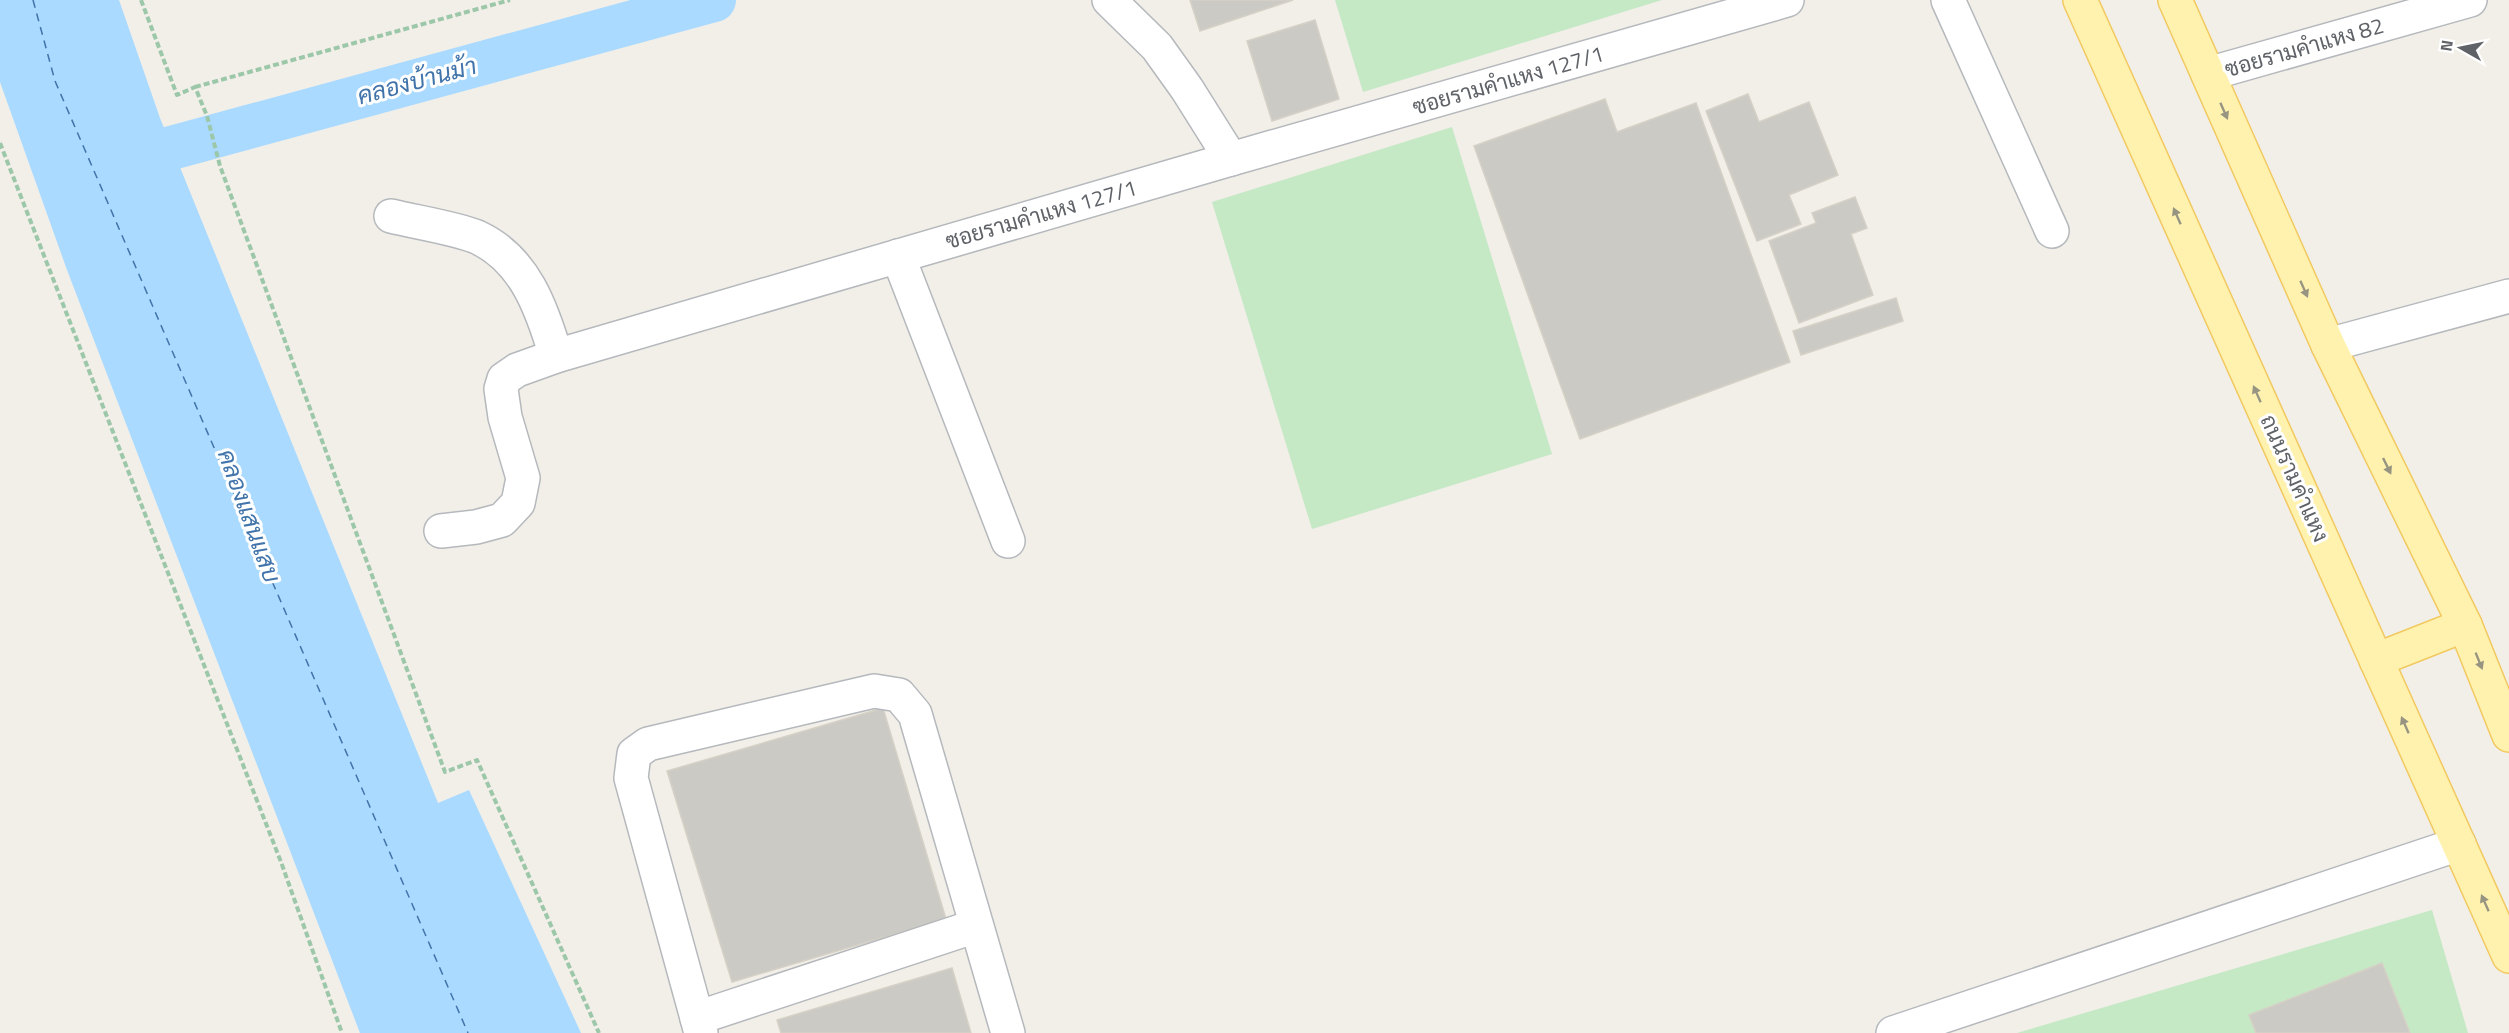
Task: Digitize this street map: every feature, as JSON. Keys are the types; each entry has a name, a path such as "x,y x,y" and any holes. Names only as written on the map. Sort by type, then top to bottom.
{"main road":[{"name":"ถนนรามคำแหง","path":"2080,0 2509,956"},
{"path":"2175,0 2328,345 2465,626 2509,735"},
{"path":"2376,660 2465,626"}],"street":[{"path":"1109,0 1157,47 1187,89 1231,159"},
{"name":"ซอยรามคำแหง 127/1","path":"441,531 476,527 502,520 518,504 523,478 505,417 501,388 504,379 517,370 556,356 897,256 1787,0"},
{"path":"1948,0 2052,231"},
{"name":"ซอยรามคำแหง 82","path":"2208,74 2470,0"},
{"path":"391,216 476,237 507,256 527,281 544,316 556,356"},
{"path":"897,256 1008,541"},
{"path":"2328,345 2509,296"},
{"path":"976,926 699,1026 631,778 634,754 648,744 874,692 899,695 915,714 1008,1033"},
{"path":"1893,1033 2459,844"}],"path":[{"path":"141,0 177,94 195,87 510,0"},
{"path":"195,87 207,116 220,166 445,772 477,760 599,1033"},
{"path":"0,143 281,862 342,1033"}],"green space":[{"path":"1335,0 1662,0 1363,92"},
{"path":"1452,127 1552,454 1312,529 1212,202"},
{"path":"2432,910 2468,1033 2017,1033"}],"water":[{"name":"คลองแสนแสบ","path":"0,0 119,0 160,118 438,803 469,790 581,1033 360,1033 67,270 0,82"}],"building":[{"path":"1190,0 1293,0 1200,31"},
{"path":"1315,20 1339,99 1272,121 1247,41"},
{"path":"1748,94 1759,122 1809,102 1838,175 1789,195 1801,224 1757,241 1706,111"},
{"path":"1605,99 1617,132 1696,103 1790,362 1580,439 1474,146"},
{"path":"1855,197 1867,228 1851,234 1873,295 1799,323 1769,241 1816,223 1812,213"},
{"path":"1896,298 1903,321 1801,355 1793,331"},
{"path":"883,708 946,919 732,982 667,771"},
{"path":"2382,963 2410,1033 2256,1033 2249,1015"},
{"path":"952,968 971,1033 781,1033 777,1020"}],"waterway":[{"name":"คลองบ้านม้า","path":"120,162 714,0"}],"ferry route":[{"path":"33,0 55,81 468,1033"}]}
